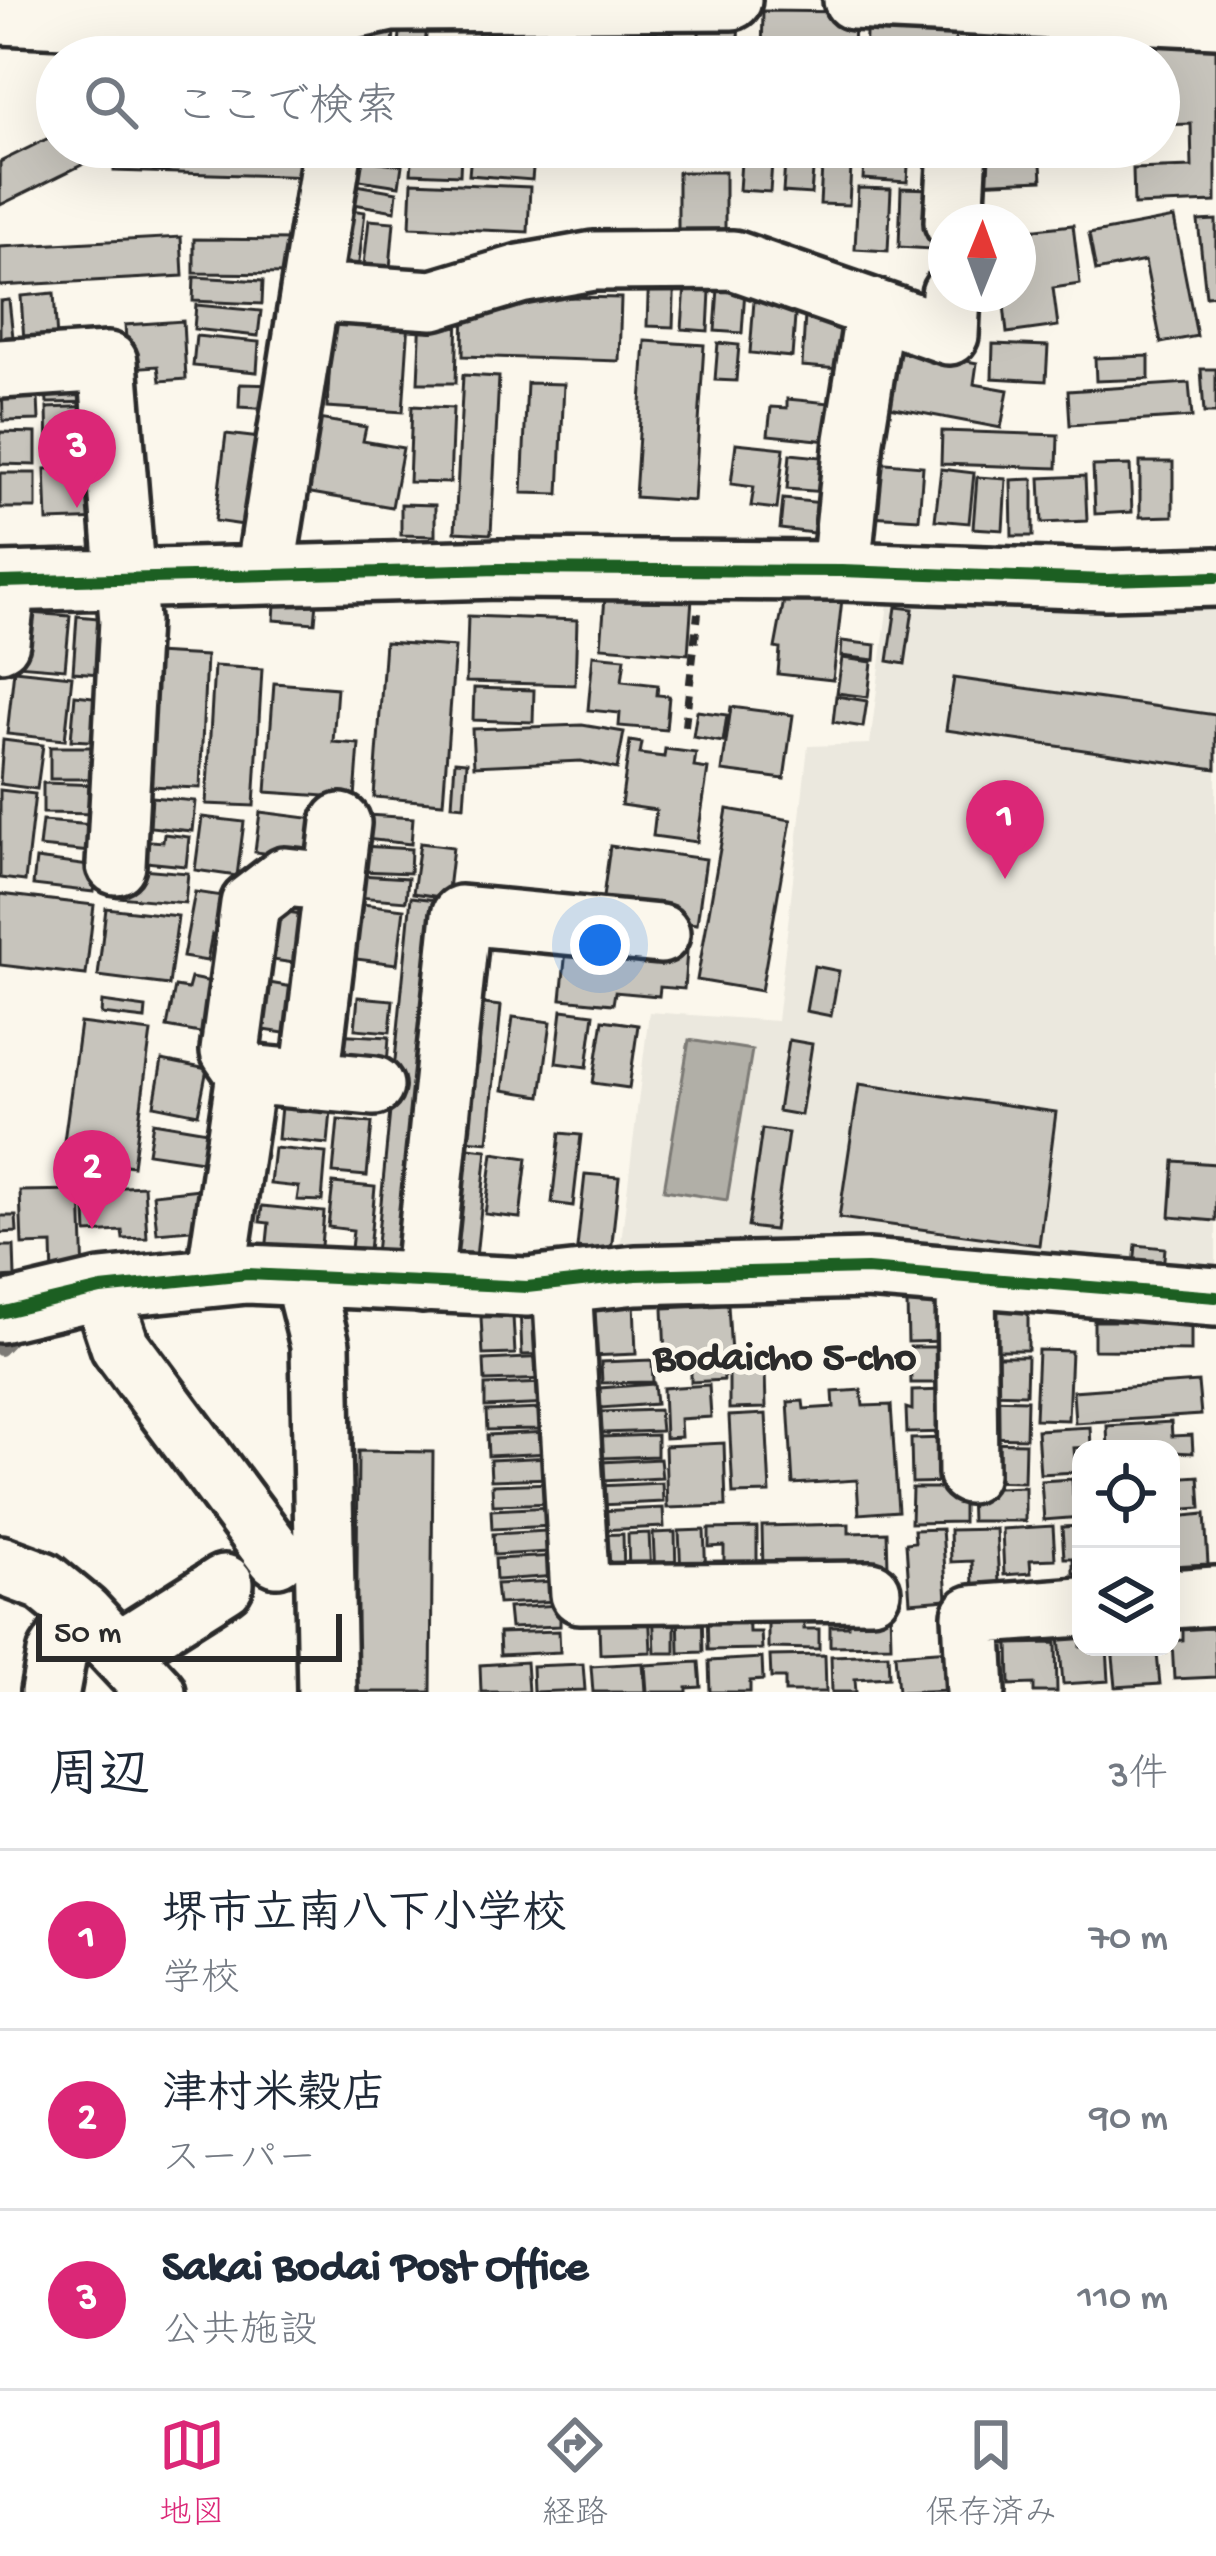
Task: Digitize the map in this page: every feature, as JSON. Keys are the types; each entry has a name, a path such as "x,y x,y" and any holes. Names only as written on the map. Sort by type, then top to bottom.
{"street":[{"path":"0,14 218,25 350,20 391,2 732,0"},
{"path":"853,0 963,32 1195,11"},
{"path":"265,574 330,168"},
{"path":"955,204 957,168"},
{"path":"310,292 433,300 520,274 594,261 733,260 949,335 950,312"},
{"path":"841,571 874,310"},
{"path":"0,369 107,362 130,621 116,865"},
{"path":"0,642 4,582 703,570 1106,580 1216,577"},
{"path":"310,1079 340,823"},
{"path":"216,1277 245,1073 230,1052 250,904 285,878 333,882"},
{"path":"423,1283 461,915 660,934"},
{"path":"245,1073 374,1086"},
{"path":"0,1312 101,1289 216,1277 527,1288 636,1275 868,1269 1216,1297"},
{"path":"303,1277 320,1345 327,1692"},
{"path":"967,1277 968,1474"},
{"path":"562,1284 580,1594 871,1591"},
{"path":"101,1289 120,1346 277,1558"},
{"path":"0,1565 43,1581 119,1652"},
{"path":"50,1692 57,1654 119,1652 224,1584"},
{"path":"1180,1599 1216,1596"},
{"path":"976,1692 972,1615 1072,1607"}],"path":[{"path":"686,727 703,570"}],"shaded area":[{"path":"889,595 1216,601 1216,1273 619,1258 649,1012 777,1021 808,746 870,744"},
{"path":"689,1040 752,1050 727,1200 664,1190"}],"building":[{"path":"518,10 553,11 552,36 517,36"},
{"path":"375,11 396,13 394,36 373,36"},
{"path":"402,11 428,14 426,36 400,36"},
{"path":"763,11 854,12 853,36 762,36"},
{"path":"867,11 957,16 956,36 866,36"},
{"path":"562,12 590,13 589,36 561,36"},
{"path":"700,12 739,14 738,36 699,36"},
{"path":"977,17 1060,20 1060,36 976,36"},
{"path":"595,20 671,23 671,36 595,36"},
{"path":"1216,24 1216,202 1134,205 1133,169 1192,167 1191,124 1180,124 1180,36 1109,36 1108,28"},
{"path":"91,28 167,29 167,36 91,36"},
{"path":"177,30 231,36 177,36"},
{"path":"36,144 36,168 75,168 0,205 0,162"},
{"path":"114,168 314,168 314,177"},
{"path":"348,168 402,168 399,186 347,178"},
{"path":"411,168 460,168 460,175 411,173"},
{"path":"470,168 533,168 532,180 469,175"},
{"path":"741,168 772,168 770,192 739,190"},
{"path":"785,168 813,168 811,194 783,192"},
{"path":"822,168 851,168 849,205 820,204"},
{"path":"864,168 908,168 907,182 863,179"},
{"path":"973,168 1041,168 1042,180 974,183"},
{"path":"678,172 725,172 725,233 678,233"},
{"path":"412,182 530,187 528,232 410,227"},
{"path":"345,183 397,192 395,211 342,202"},
{"path":"858,188 891,189 888,251 855,249"},
{"path":"901,188 933,189 932,204 928,204 928,249 899,247"},
{"path":"336,208 365,212 358,270 328,266"},
{"path":"1174,218 1197,336 1161,343 1145,261 1096,271 1089,234"},
{"path":"369,220 394,222 390,268 364,265"},
{"path":"1216,220 1216,295 1206,296 1198,221"},
{"path":"1073,225 1080,284 1053,288 1058,326 1007,333 1005,312 1036,312 1036,229"},
{"path":"181,237 183,276 0,286 0,247"},
{"path":"194,239 297,240 296,274 194,273"},
{"path":"649,268 675,269 673,327 647,326"},
{"path":"686,270 711,271 708,331 682,329"},
{"path":"719,274 746,275 742,333 715,331"},
{"path":"194,277 263,281 262,304 193,301"},
{"path":"568,286 568,297 621,298 619,361 463,356 464,295"},
{"path":"54,293 57,339 24,341 21,296"},
{"path":"9,300 13,337 0,338 0,301"},
{"path":"754,301 796,304 792,357 750,353"},
{"path":"196,305 261,311 258,336 194,329"},
{"path":"421,313 458,313 456,383 418,383"},
{"path":"805,315 855,319 852,370 802,366"},
{"path":"333,317 409,321 403,412 327,407"},
{"path":"183,321 186,379 160,381 158,366 128,368 125,325"},
{"path":"196,336 259,342 257,372 193,366"},
{"path":"645,341 704,345 694,501 635,497"},
{"path":"718,343 739,345 736,381 715,380"},
{"path":"993,344 1048,346 1046,381 992,378"},
{"path":"890,346 977,363 974,384 1008,390 1001,428 879,405"},
{"path":"1149,356 1149,379 1096,381 1095,358"},
{"path":"1201,369 1216,369 1216,413 1204,413"},
{"path":"98,370 99,402 47,403 45,372"},
{"path":"37,375 39,420 3,421 2,376"},
{"path":"463,375 499,377 491,534 455,532"},
{"path":"527,383 564,384 559,494 522,493"},
{"path":"1189,383 1192,417 1070,425 1068,391"},
{"path":"240,384 276,385 275,409 239,407"},
{"path":"787,399 842,404 839,442 768,435 771,407 787,408"},
{"path":"98,406 85,433 86,453 48,453 47,408"},
{"path":"412,406 453,408 450,483 409,482"},
{"path":"307,417 366,427 363,441 403,448 392,507 294,490"},
{"path":"942,431 1058,435 1057,468 941,464"},
{"path":"0,432 36,433 36,465 0,464"},
{"path":"226,434 269,439 258,527 215,521"},
{"path":"736,443 784,448 777,509 751,506 754,487 731,484"},
{"path":"790,454 841,459 838,493 787,489"},
{"path":"874,462 923,466 919,519 869,516"},
{"path":"1140,462 1173,462 1173,516 1140,517"},
{"path":"1130,465 1132,512 1095,514 1093,466"},
{"path":"104,467 106,519 47,521 45,469"},
{"path":"941,469 974,473 969,523 935,520"},
{"path":"0,473 36,473 36,508 0,508"},
{"path":"1085,476 1087,521 1042,523 1040,478"},
{"path":"977,477 1006,479 1003,530 973,528"},
{"path":"1033,479 1033,536 1012,536 1011,480"},
{"path":"783,499 833,504 830,535 780,529"},
{"path":"401,504 435,505 435,536 401,535"},
{"path":"787,584 843,590 833,680 778,674 780,649 775,648"},
{"path":"606,585 692,598 688,654 601,647"},
{"path":"276,588 318,591 315,623 274,620"},
{"path":"896,607 913,609 905,664 888,661"},
{"path":"30,613 70,616 65,669 16,665 20,624"},
{"path":"77,616 119,620 115,675 73,672"},
{"path":"468,616 577,620 575,685 466,682"},
{"path":"842,641 876,645 875,660 841,656"},
{"path":"385,642 455,647 443,803 374,797"},
{"path":"154,653 206,656 200,788 147,786"},
{"path":"593,655 625,658 622,681 658,685 657,695 669,696 666,730 619,726 620,713 588,710"},
{"path":"842,658 872,662 868,697 837,693"},
{"path":"214,666 262,669 254,806 206,804"},
{"path":"14,670 72,676 65,740 7,734"},
{"path":"954,678 1216,715 1216,769 946,730"},
{"path":"274,683 337,688 333,742 359,744 355,798 266,792"},
{"path":"474,688 534,690 533,722 473,720"},
{"path":"75,695 111,699 107,742 71,740"},
{"path":"836,696 867,701 863,727 833,722"},
{"path":"731,707 793,715 784,779 722,771"},
{"path":"697,711 727,715 723,742 693,737"},
{"path":"582,725 624,732 617,769 581,761 474,766 472,729"},
{"path":"3,740 43,745 37,789 0,784"},
{"path":"630,741 642,743 640,754 664,757 665,749 696,753 694,767 708,769 697,842 653,836 656,810 621,805"},
{"path":"50,747 96,747 95,779 50,779"},
{"path":"455,761 467,762 464,806 452,805"},
{"path":"43,783 101,785 100,814 43,813"},
{"path":"0,790 35,794 25,881 0,878"},
{"path":"152,797 195,801 192,831 150,827"},
{"path":"727,809 791,820 761,991 697,980"},
{"path":"260,812 315,819 310,859 255,852"},
{"path":"367,815 413,818 411,844 365,839"},
{"path":"202,817 244,822 237,876 195,870"},
{"path":"42,821 93,825 91,852 39,847"},
{"path":"164,834 189,837 186,866 125,860 127,839 163,842"},
{"path":"420,843 453,847 447,898 413,893"},
{"path":"362,846 411,849 410,873 361,871"},
{"path":"610,846 706,859 697,924 601,912"},
{"path":"36,859 97,867 94,892 33,885"},
{"path":"130,868 188,873 185,903 117,897 119,878"},
{"path":"359,875 408,878 406,901 357,897"},
{"path":"195,892 236,898 228,937 212,934 207,961 183,957"},
{"path":"0,894 94,905 86,975 0,965"},
{"path":"411,897 445,901 409,1268 375,1264"},
{"path":"354,903 404,909 397,964 348,958"},
{"path":"106,908 178,916 169,985 98,976"},
{"path":"273,910 315,916 308,965 266,959"},
{"path":"567,940 687,951 684,989 660,987 659,996 615,992 613,1004 561,999"},
{"path":"814,966 839,971 831,1016 806,1011"},
{"path":"191,978 221,984 211,1035 167,1027 175,987 188,989"},
{"path":"258,981 304,989 297,1035 264,1030 266,1013 254,1011"},
{"path":"358,997 393,1000 390,1032 355,1029"},
{"path":"102,1002 146,1008 145,1019 101,1014"},
{"path":"466,1002 501,1006 488,1142 453,1139"},
{"path":"562,1010 594,1014 587,1067 556,1063"},
{"path":"513,1017 551,1022 541,1096 503,1090"},
{"path":"603,1020 638,1025 629,1088 593,1083"},
{"path":"80,1023 151,1032 133,1166 62,1156"},
{"path":"332,1034 389,1037 387,1066 330,1063"},
{"path":"789,1040 812,1044 801,1115 778,1111"},
{"path":"162,1060 207,1069 198,1114 154,1105"},
{"path":"859,1084 1056,1112 1039,1245 839,1218"},
{"path":"282,1095 332,1100 328,1144 278,1139"},
{"path":"338,1120 372,1123 367,1176 333,1173"},
{"path":"153,1122 207,1131 202,1161 148,1153"},
{"path":"762,1129 788,1133 774,1230 748,1227"},
{"path":"560,1133 581,1135 573,1206 552,1203"},
{"path":"450,1146 487,1150 475,1267 438,1263"},
{"path":"274,1148 326,1153 322,1201 297,1200 299,1187 270,1184"},
{"path":"493,1153 527,1158 520,1218 485,1214"},
{"path":"1174,1161 1216,1164 1216,1221 1170,1217"},
{"path":"585,1174 619,1177 611,1252 577,1248"},
{"path":"333,1183 375,1187 369,1251 351,1249 353,1230 328,1227"},
{"path":"144,1186 147,1238 123,1239 122,1231 87,1233 85,1189"},
{"path":"200,1189 203,1229 157,1233 153,1194"},
{"path":"81,1190 84,1278 53,1279 52,1244 22,1245 20,1191"},
{"path":"262,1206 324,1212 320,1257 266,1252 269,1223 260,1222"},
{"path":"0,1216 16,1216 17,1232 0,1233"},
{"path":"1136,1245 1165,1248 1163,1269 1134,1266"},
{"path":"0,1246 14,1246 15,1277 0,1278"},
{"path":"634,1301 636,1354 590,1356 589,1302"},
{"path":"907,1302 948,1302 948,1341 908,1342"},
{"path":"728,1305 731,1354 665,1357 663,1308"},
{"path":"520,1306 549,1306 552,1354 522,1355"},
{"path":"985,1310 1028,1311 1028,1350 985,1350"},
{"path":"513,1316 515,1354 483,1355 481,1317"},
{"path":"1094,1321 1191,1321 1191,1351 1094,1350"},
{"path":"910,1347 951,1347 951,1383 911,1383"},
{"path":"1038,1350 1071,1351 1068,1420 1035,1419"},
{"path":"993,1356 1027,1356 1026,1394 985,1393"},
{"path":"550,1357 551,1379 485,1381 484,1360"},
{"path":"652,1360 653,1382 602,1383 601,1362"},
{"path":"723,1367 724,1380 691,1382 691,1369"},
{"path":"729,1371 765,1371 766,1408 729,1409"},
{"path":"1198,1382 1201,1415 1075,1423 1073,1391"},
{"path":"550,1383 551,1404 485,1407 485,1385"},
{"path":"654,1384 656,1404 601,1408 600,1388"},
{"path":"709,1385 711,1417 680,1419 681,1437 665,1438 663,1388"},
{"path":"861,1390 863,1406 891,1405 898,1511 859,1514 857,1480 793,1484 788,1402 803,1401 804,1409 834,1407 833,1392"},
{"path":"949,1390 950,1432 907,1433 906,1408 912,1410 912,1391"},
{"path":"985,1399 1027,1400 1026,1438 983,1437"},
{"path":"541,1409 541,1429 487,1430 486,1411"},
{"path":"659,1410 661,1431 602,1433 600,1412"},
{"path":"766,1414 770,1493 733,1494 729,1416"},
{"path":"1171,1422 1172,1436 1192,1435 1193,1453 1180,1452 1180,1440 1108,1440 1107,1426"},
{"path":"1090,1427 1091,1440 1072,1440 1072,1472 1040,1474 1037,1430"},
{"path":"549,1432 550,1453 488,1456 487,1435"},
{"path":"657,1435 657,1456 601,1458 600,1437"},
{"path":"951,1438 953,1482 912,1483 911,1439"},
{"path":"982,1442 1025,1443 1024,1482 981,1481"},
{"path":"724,1443 726,1506 667,1508 665,1446"},
{"path":"358,1451 433,1452 431,1692 356,1692"},
{"path":"551,1457 552,1478 491,1480 490,1460"},
{"path":"660,1459 662,1478 602,1481 601,1462"},
{"path":"1199,1476 1201,1508 1180,1509 1180,1477"},
{"path":"1072,1479 1072,1518 1044,1520 1041,1481"},
{"path":"553,1483 554,1503 493,1505 492,1485"},
{"path":"662,1483 663,1502 600,1505 599,1486"},
{"path":"1025,1487 1025,1521 971,1521 970,1489"},
{"path":"912,1488 963,1488 963,1522 911,1523"},
{"path":"553,1507 554,1526 492,1529 491,1510"},
{"path":"663,1508 664,1527 598,1530 597,1511"},
{"path":"1205,1514 1208,1564 1180,1566 1180,1516"},
{"path":"849,1524 849,1533 887,1532 888,1567 763,1571 762,1526"},
{"path":"1053,1526 1055,1559 1030,1560 1031,1573 1004,1575 1002,1529"},
{"path":"1072,1526 1072,1558 1064,1558 1062,1527"},
{"path":"757,1528 757,1566 724,1567 724,1546 709,1547 709,1529"},
{"path":"942,1529 947,1599 910,1602 906,1543 915,1542 914,1530"},
{"path":"996,1529 999,1583 973,1584 972,1561 951,1562 950,1530"},
{"path":"704,1530 706,1575 681,1575 679,1531"},
{"path":"546,1531 548,1552 494,1555 493,1534"},
{"path":"675,1532 676,1574 655,1575 653,1533"},
{"path":"649,1533 651,1576 629,1577 628,1534"},
{"path":"623,1534 624,1576 596,1577 595,1535"},
{"path":"557,1556 558,1576 496,1580 495,1559"},
{"path":"557,1581 558,1601 498,1604 496,1584"},
{"path":"560,1605 560,1626 510,1628 508,1608"},
{"path":"890,1605 891,1645 830,1646 830,1626 848,1626 848,1606"},
{"path":"702,1606 703,1652 679,1653 678,1607"},
{"path":"768,1606 804,1606 804,1629 819,1629 819,1649 768,1648"},
{"path":"675,1607 675,1653 655,1653 653,1608"},
{"path":"748,1607 749,1632 761,1632 762,1649 708,1650 707,1609"},
{"path":"649,1608 651,1652 600,1654 599,1622 631,1620"},
{"path":"1214,1628 1216,1677 1174,1679 1173,1656 1180,1656 1183,1629"},
{"path":"559,1631 560,1652 500,1655 499,1633"},
{"path":"1072,1635 1072,1656 1108,1656 1109,1681 1063,1684 1059,1636"},
{"path":"1056,1643 1057,1692 1034,1692 1034,1684 1010,1685 1009,1644"},
{"path":"950,1650 952,1690 898,1692 895,1654"},
{"path":"888,1654 889,1677 855,1679 856,1692 832,1692 831,1656"},
{"path":"825,1655 826,1692 785,1692 785,1678 771,1678 770,1656"},
{"path":"1113,1656 1157,1656 1160,1684 1116,1687"},
{"path":"762,1658 763,1680 750,1681 750,1692 710,1692 709,1661"},
{"path":"526,1662 528,1692 481,1692 480,1665"},
{"path":"699,1662 701,1687 687,1688 687,1692 647,1692 645,1665"},
{"path":"643,1663 645,1692 593,1692 591,1666"},
{"path":"583,1664 585,1690 533,1692 532,1666"}],"waterway":[{"path":"0,1350 20,1330"}],"cycle path":[{"path":"0,582 499,569 841,571 1106,580 1216,577"},
{"path":"0,1313 101,1289 247,1274 527,1287 636,1275 867,1269 1216,1297"}],"place":[{"name":"Sakai Bodai Post Office","path":"77,508"},
{"name":"堺市立南八下小学校","path":"1005,879"},
{"name":"津村米穀店","path":"92,1229"}],"district":[{"name":"Bodaicho 5-cho","path":"785,1353"}]}
